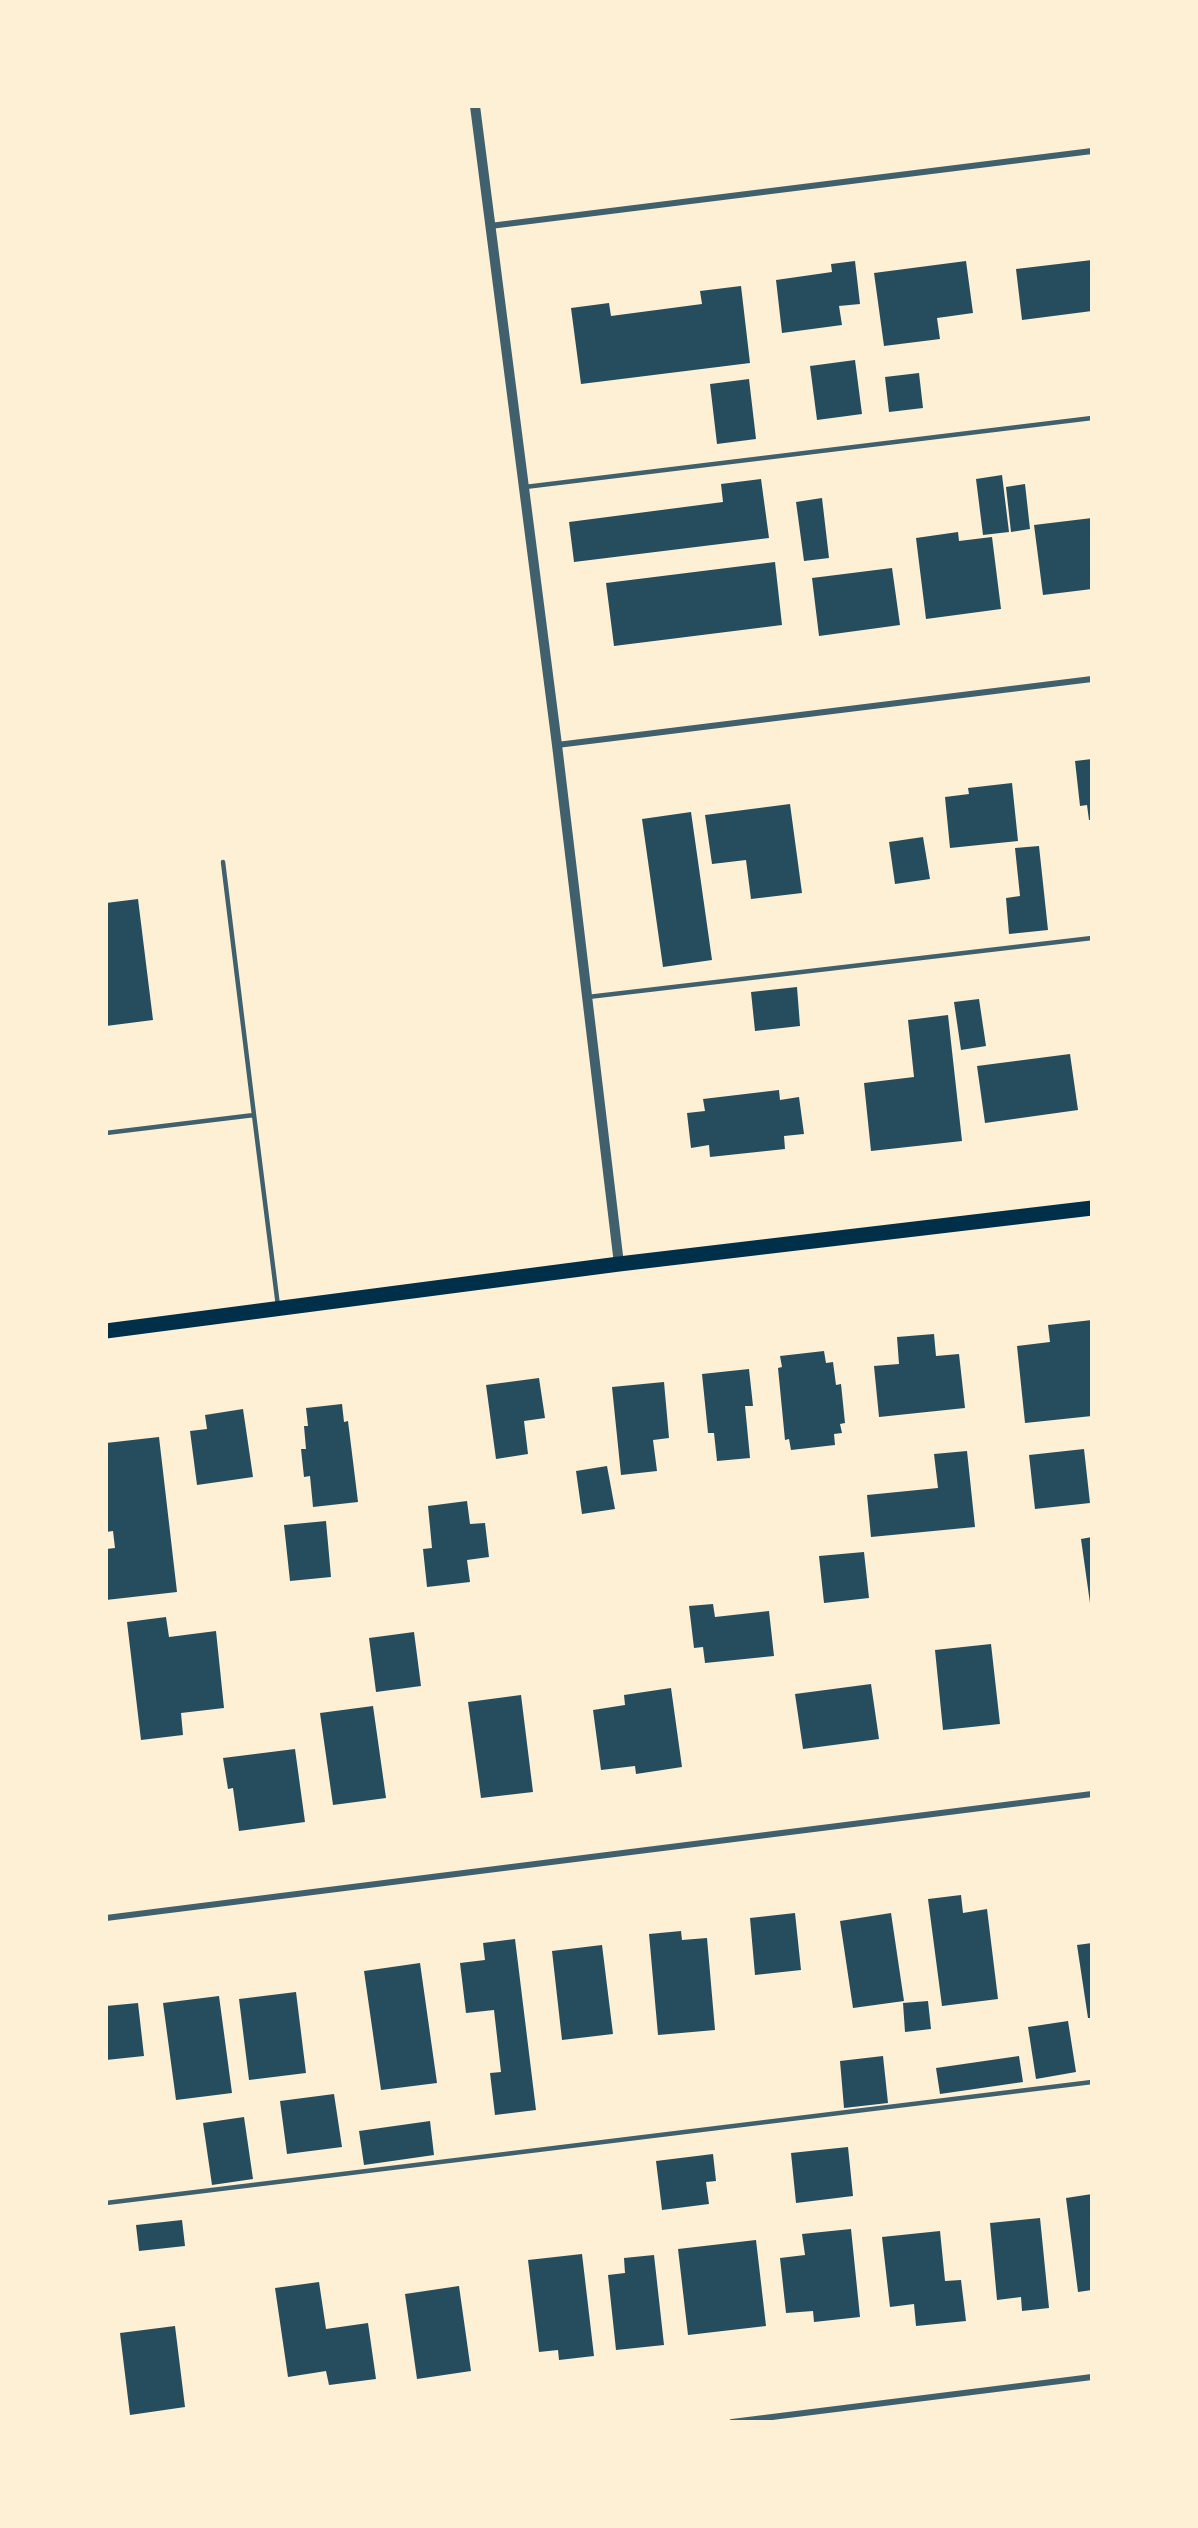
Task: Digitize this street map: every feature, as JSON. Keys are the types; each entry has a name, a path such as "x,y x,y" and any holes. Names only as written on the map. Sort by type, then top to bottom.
{"main road":[{"path":"106,1331 619,1264 1092,1208"}],"street":[{"path":"476,106 557,745 619,1264"},
{"path":"490,226 1092,151"},
{"path":"557,745 1092,679"},
{"path":"106,1918 1092,1794"},
{"path":"732,2421 1092,2377"}],"lane":[{"path":"524,488 1092,418"},
{"path":"223,862 279,1308"},
{"path":"587,997 1092,938"},
{"path":"106,1133 254,1115"},
{"path":"106,2203 1092,2082"}],"building":[{"path":"1092,260 1092,311 1022,320 1016,269"},
{"path":"855,261 860,304 839,306 842,325 782,333 776,280 832,272 831,264"},
{"path":"966,261 973,313 937,318 940,339 884,346 874,273"},
{"path":"741,286 750,363 581,384 571,308 609,303 611,316 702,304 700,291"},
{"path":"855,360 862,414 817,420 810,366"},
{"path":"919,373 923,408 889,412 885,377"},
{"path":"749,379 756,439 717,444 710,384"},
{"path":"1002,475 1009,532 983,535 976,479"},
{"path":"761,479 769,538 574,562 569,522 723,502 721,484"},
{"path":"1025,484 1030,529 1011,532 1006,487"},
{"path":"822,498 829,558 804,561 796,502"},
{"path":"1092,518 1092,589 1043,595 1034,525"},
{"path":"958,532 959,541 992,537 1001,609 926,619 916,538"},
{"path":"775,562 782,625 614,646 606,583"},
{"path":"892,568 900,625 819,636 812,578"},
{"path":"1092,759 1092,820 1089,820 1087,805 1080,806 1075,761"},
{"path":"1012,783 1018,841 950,848 945,797 969,794 968,788"},
{"path":"790,804 802,893 751,899 746,860 712,864 705,815"},
{"path":"691,812 712,960 663,967 642,819"},
{"path":"923,837 930,879 895,884 889,842"},
{"path":"1039,846 1048,930 1009,934 1006,898 1020,896 1015,848"},
{"path":"138,899 153,1020 106,1026 106,903"},
{"path":"797,987 800,1026 755,1031 751,992"},
{"path":"979,999 986,1046 961,1050 954,1002"},
{"path":"948,1015 962,1141 871,1151 864,1083 914,1077 908,1020"},
{"path":"1070,1054 1078,1110 985,1123 977,1066"},
{"path":"779,1090 780,1100 799,1097 804,1134 784,1136 785,1149 710,1157 709,1145 691,1148 687,1113 705,1111 703,1099"},
{"path":"1092,1320 1092,1416 1025,1423 1017,1346 1050,1342 1048,1325"},
{"path":"934,1334 936,1356 959,1354 965,1408 879,1417 874,1366 899,1364 897,1337"},
{"path":"824,1351 826,1363 833,1362 836,1385 841,1384 845,1423 840,1424 842,1433 834,1434 835,1445 791,1450 789,1439 785,1440 778,1368 782,1367 780,1356"},
{"path":"749,1369 753,1406 745,1406 750,1458 717,1461 714,1433 708,1433 702,1374"},
{"path":"539,1378 545,1418 524,1421 528,1454 496,1459 486,1385"},
{"path":"664,1382 669,1438 653,1440 657,1471 621,1475 612,1387"},
{"path":"342,1404 344,1422 348,1421 358,1502 313,1507 310,1476 304,1477 301,1449 306,1449 304,1426 308,1426 306,1408"},
{"path":"243,1409 253,1477 197,1485 190,1431 207,1429 205,1415"},
{"path":"159,1437 177,1592 106,1600 106,1549 115,1548 113,1531 106,1532 106,1443"},
{"path":"1084,1449 1090,1503 1035,1509 1029,1455"},
{"path":"967,1451 975,1527 871,1537 867,1495 938,1488 934,1454"},
{"path":"607,1466 615,1509 582,1514 576,1471"},
{"path":"467,1501 470,1524 485,1523 489,1557 467,1560 470,1582 427,1587 423,1549 432,1548 428,1506"},
{"path":"326,1521 331,1577 290,1581 284,1525"},
{"path":"1092,1537 1092,1603 1090,1603 1081,1539"},
{"path":"864,1552 869,1598 824,1603 819,1556"},
{"path":"713,1604 715,1617 769,1611 774,1656 705,1663 703,1647 694,1648 689,1606"},
{"path":"166,1617 169,1637 216,1631 224,1708 181,1713 183,1735 141,1740 127,1622"},
{"path":"414,1632 421,1686 376,1692 369,1638"},
{"path":"991,1644 1000,1724 943,1730 935,1650"},
{"path":"871,1684 879,1739 803,1749 795,1694"},
{"path":"671,1688 682,1767 636,1774 635,1766 601,1770 593,1710 625,1705 624,1695"},
{"path":"521,1695 533,1792 481,1798 468,1702"},
{"path":"373,1706 386,1798 333,1805 320,1713"},
{"path":"295,1749 305,1822 239,1831 233,1788 228,1789 223,1758"},
{"path":"961,1895 963,1913 987,1909 998,1999 942,2006 928,1899"},
{"path":"795,1913 801,1970 755,1975 750,1918"},
{"path":"891,1913 904,2001 853,2008 840,1921"},
{"path":"681,1931 682,1940 707,1938 715,2030 658,2035 649,1934"},
{"path":"515,1939 536,2110 495,2115 490,2073 501,2072 494,2010 466,2013 460,1963 485,1960 483,1943"},
{"path":"1092,1943 1092,2018 1088,2018 1077,1945"},
{"path":"602,1945 613,2034 562,2040 552,1951"},
{"path":"420,1963 437,2083 381,2090 364,1971"},
{"path":"296,1992 306,2073 249,2080 239,1999"},
{"path":"219,1996 232,2093 176,2100 163,2003"},
{"path":"928,2001 931,2029 905,2032 903,2003"},
{"path":"138,2003 144,2056 106,2060 106,2006"},
{"path":"1068,2021 1076,2072 1036,2079 1028,2027"},
{"path":"883,2056 888,2103 844,2108 840,2061"},
{"path":"1019,2056 1023,2082 940,2094 936,2068"},
{"path":"334,2094 342,2147 287,2154 280,2101"},
{"path":"244,2117 253,2179 212,2185 203,2123"},
{"path":"430,2121 434,2155 364,2165 359,2131"},
{"path":"848,2147 853,2196 796,2203 791,2153"},
{"path":"713,2154 716,2181 706,2182 709,2204 662,2210 656,2161"},
{"path":"1092,2194 1092,2290 1078,2292 1066,2198"},
{"path":"1040,2218 1049,2308 1022,2311 1021,2297 997,2300 990,2223"},
{"path":"182,2220 185,2246 139,2251 136,2225"},
{"path":"851,2229 860,2317 814,2322 813,2311 786,2313 780,2258 805,2255 802,2234"},
{"path":"940,2231 945,2281 961,2280 966,2321 916,2326 914,2304 890,2307 882,2237"},
{"path":"756,2240 766,2326 688,2335 678,2249"},
{"path":"582,2254 594,2356 559,2360 558,2350 539,2352 528,2260"},
{"path":"654,2255 664,2345 616,2350 608,2275 625,2273 624,2258"},
{"path":"319,2282 326,2329 368,2323 376,2379 329,2385 326,2371 288,2377 275,2288"},
{"path":"459,2286 471,2371 417,2379 405,2294"},
{"path":"175,2326 185,2407 130,2415 120,2333"}]}
